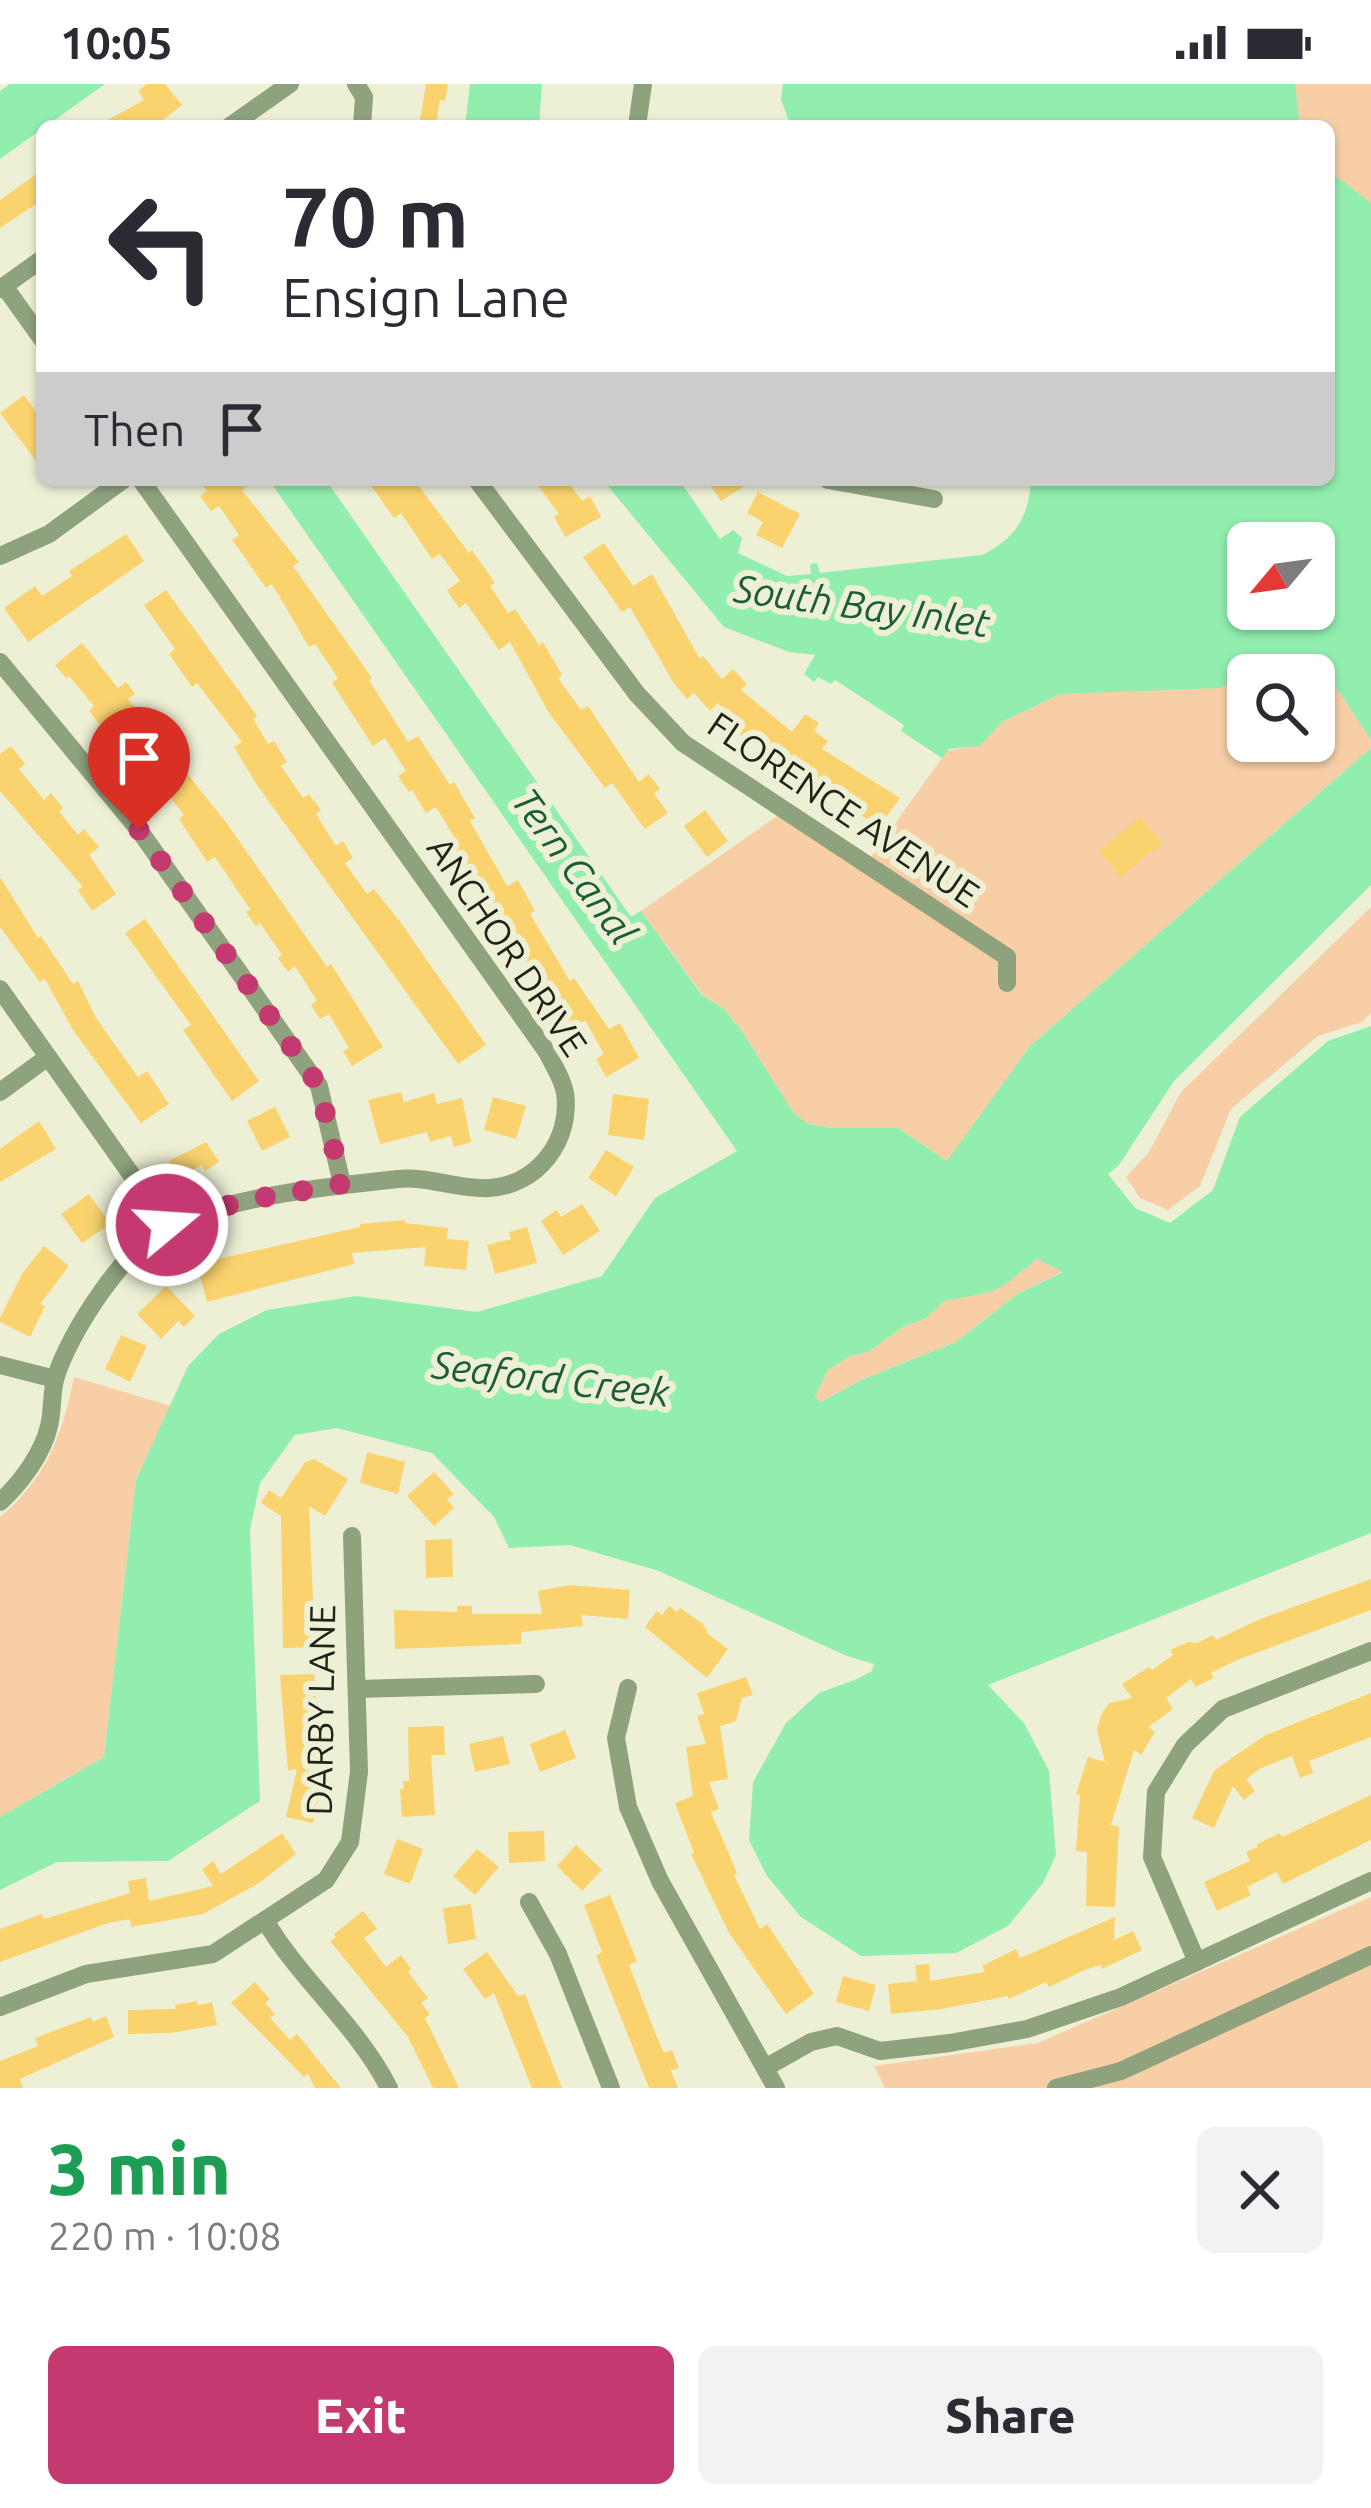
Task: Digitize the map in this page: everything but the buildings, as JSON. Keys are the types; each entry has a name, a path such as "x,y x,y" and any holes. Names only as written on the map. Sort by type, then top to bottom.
{"street":[{"path":"239,120 290,84"},
{"path":"356,84 364,98 362,120"},
{"path":"638,120 643,84"},
{"path":"36,263 2,287 36,331"},
{"path":"0,556 49,534 115,486"},
{"name":"ANCHOR DRIVE","path":"0,1502 29,1468 49,1429 56,1379 86,1315 108,1281 167,1225 242,1201 342,1184 408,1178 489,1189 522,1181 558,1144 566,1117 565,1088 547,1052 145,486"},
{"name":"FLORENCE AVENUE","path":"481,486 637,694 683,743 1006,957 1007,982"},
{"path":"862,486 934,499"},
{"path":"0,662 139,830 319,1086 342,1184"},
{"path":"0,989 167,1225"},
{"path":"0,1092 48,1058"},
{"path":"0,1365 56,1379"},
{"name":"DARBY LANE","path":"0,2007 86,1974 213,1954 326,1880 350,1842 359,1772 352,1536"},
{"path":"1197,1961 1152,1857 1156,1792 1185,1744 1223,1709 1371,1651"},
{"path":"357,1689 536,1684"},
{"path":"628,1688 616,1738 628,1807 660,1881 776,2088"},
{"path":"765,2068 811,2042 837,2036 880,2050 950,2044 1027,2029 1121,1997 1371,1881"},
{"path":"529,1902 558,1954 611,2088"},
{"path":"266,1922 285,1954 360,2038 389,2088"},
{"path":"1056,2088 1121,2071 1371,1955"}],"shaded area":[{"path":"1170,84 1371,84 1371,408 1335,376 1335,120 1177,120"},
{"path":"1227,664 1227,762 1335,762 1335,686 1371,740 1371,748 1030,1046 948,1162 898,1128 808,1124 793,1112 742,1031 724,1009 702,994 641,911 780,814 861,871 947,751 980,745 1002,722 1060,694"},
{"path":"1371,907 1371,1013 1362,1022 1318,1036 1231,1109 1200,1186 1168,1210 1140,1198 1126,1177 1149,1152 1181,1092"},
{"path":"1038,1258 1064,1271 1017,1294 956,1342 861,1380 821,1402 815,1397 828,1370 850,1356 868,1352 903,1327 926,1318 945,1301 1005,1285"},
{"path":"74,1377 171,1406 136,1480 104,1757 0,1817 0,1517 29,1487 50,1454"},
{"path":"1371,1897 1371,2088 885,2088 874,2066 1038,2043"}],"water":[{"path":"10,84 105,84 55,120 36,120 36,133 0,159 0,91"},
{"path":"470,84 542,84 539,120 466,120"},
{"path":"783,84 1295,84 1299,120 789,120 781,100"},
{"name":"South Bay Inlet","path":"1335,176 1371,203 1371,740 1335,686 1335,654 1227,654 1227,684 1220,688 1060,694 1002,722 980,746 949,749 942,758 901,731 904,725 835,680 831,684 818,677 814,682 804,674 815,655 789,652 724,627 608,486 683,486 720,539 733,530 742,538 738,553 787,576 811,574 810,564 817,563 820,573 982,555 1018,525 1030,486 1335,486"},
{"path":"273,486 330,486 631,917 641,911 701,994 724,1009 793,1112 808,1124 833,1128 898,1128 947,1161 1030,1046 1371,748 1371,885 1174,1081 1119,1165 1108,1174 1135,1208 1170,1223 1213,1190 1240,1117 1328,1041 1371,1026 1371,1533 988,1685 1024,1723 1049,1771 1056,1855 1043,1883 1008,1926 956,1953 861,1956 801,1917 767,1876 749,1840 753,1782 786,1723 819,1693 857,1679 872,1671 874,1664 659,1571 570,1545 509,1548 494,1517 432,1453 337,1428 295,1435 260,1483 250,1530 260,1801 168,1861 57,1862 0,1890 0,1817 104,1757 136,1480 188,1366 219,1334 267,1310 356,1296 477,1312 602,1276 655,1198 737,1151","holes":["1037,1259 1063,1272 1017,1294 956,1342 861,1380 821,1402 815,1397 828,1370 926,1318 945,1301 991,1292"]}],"route":[{"path":"139,830 319,1086 342,1184 242,1201 167,1225"}],"water label":[{"name":"Tern Canal","path":"575,866"},
{"name":"Seaford Creek","path":"551,1378"}]}
